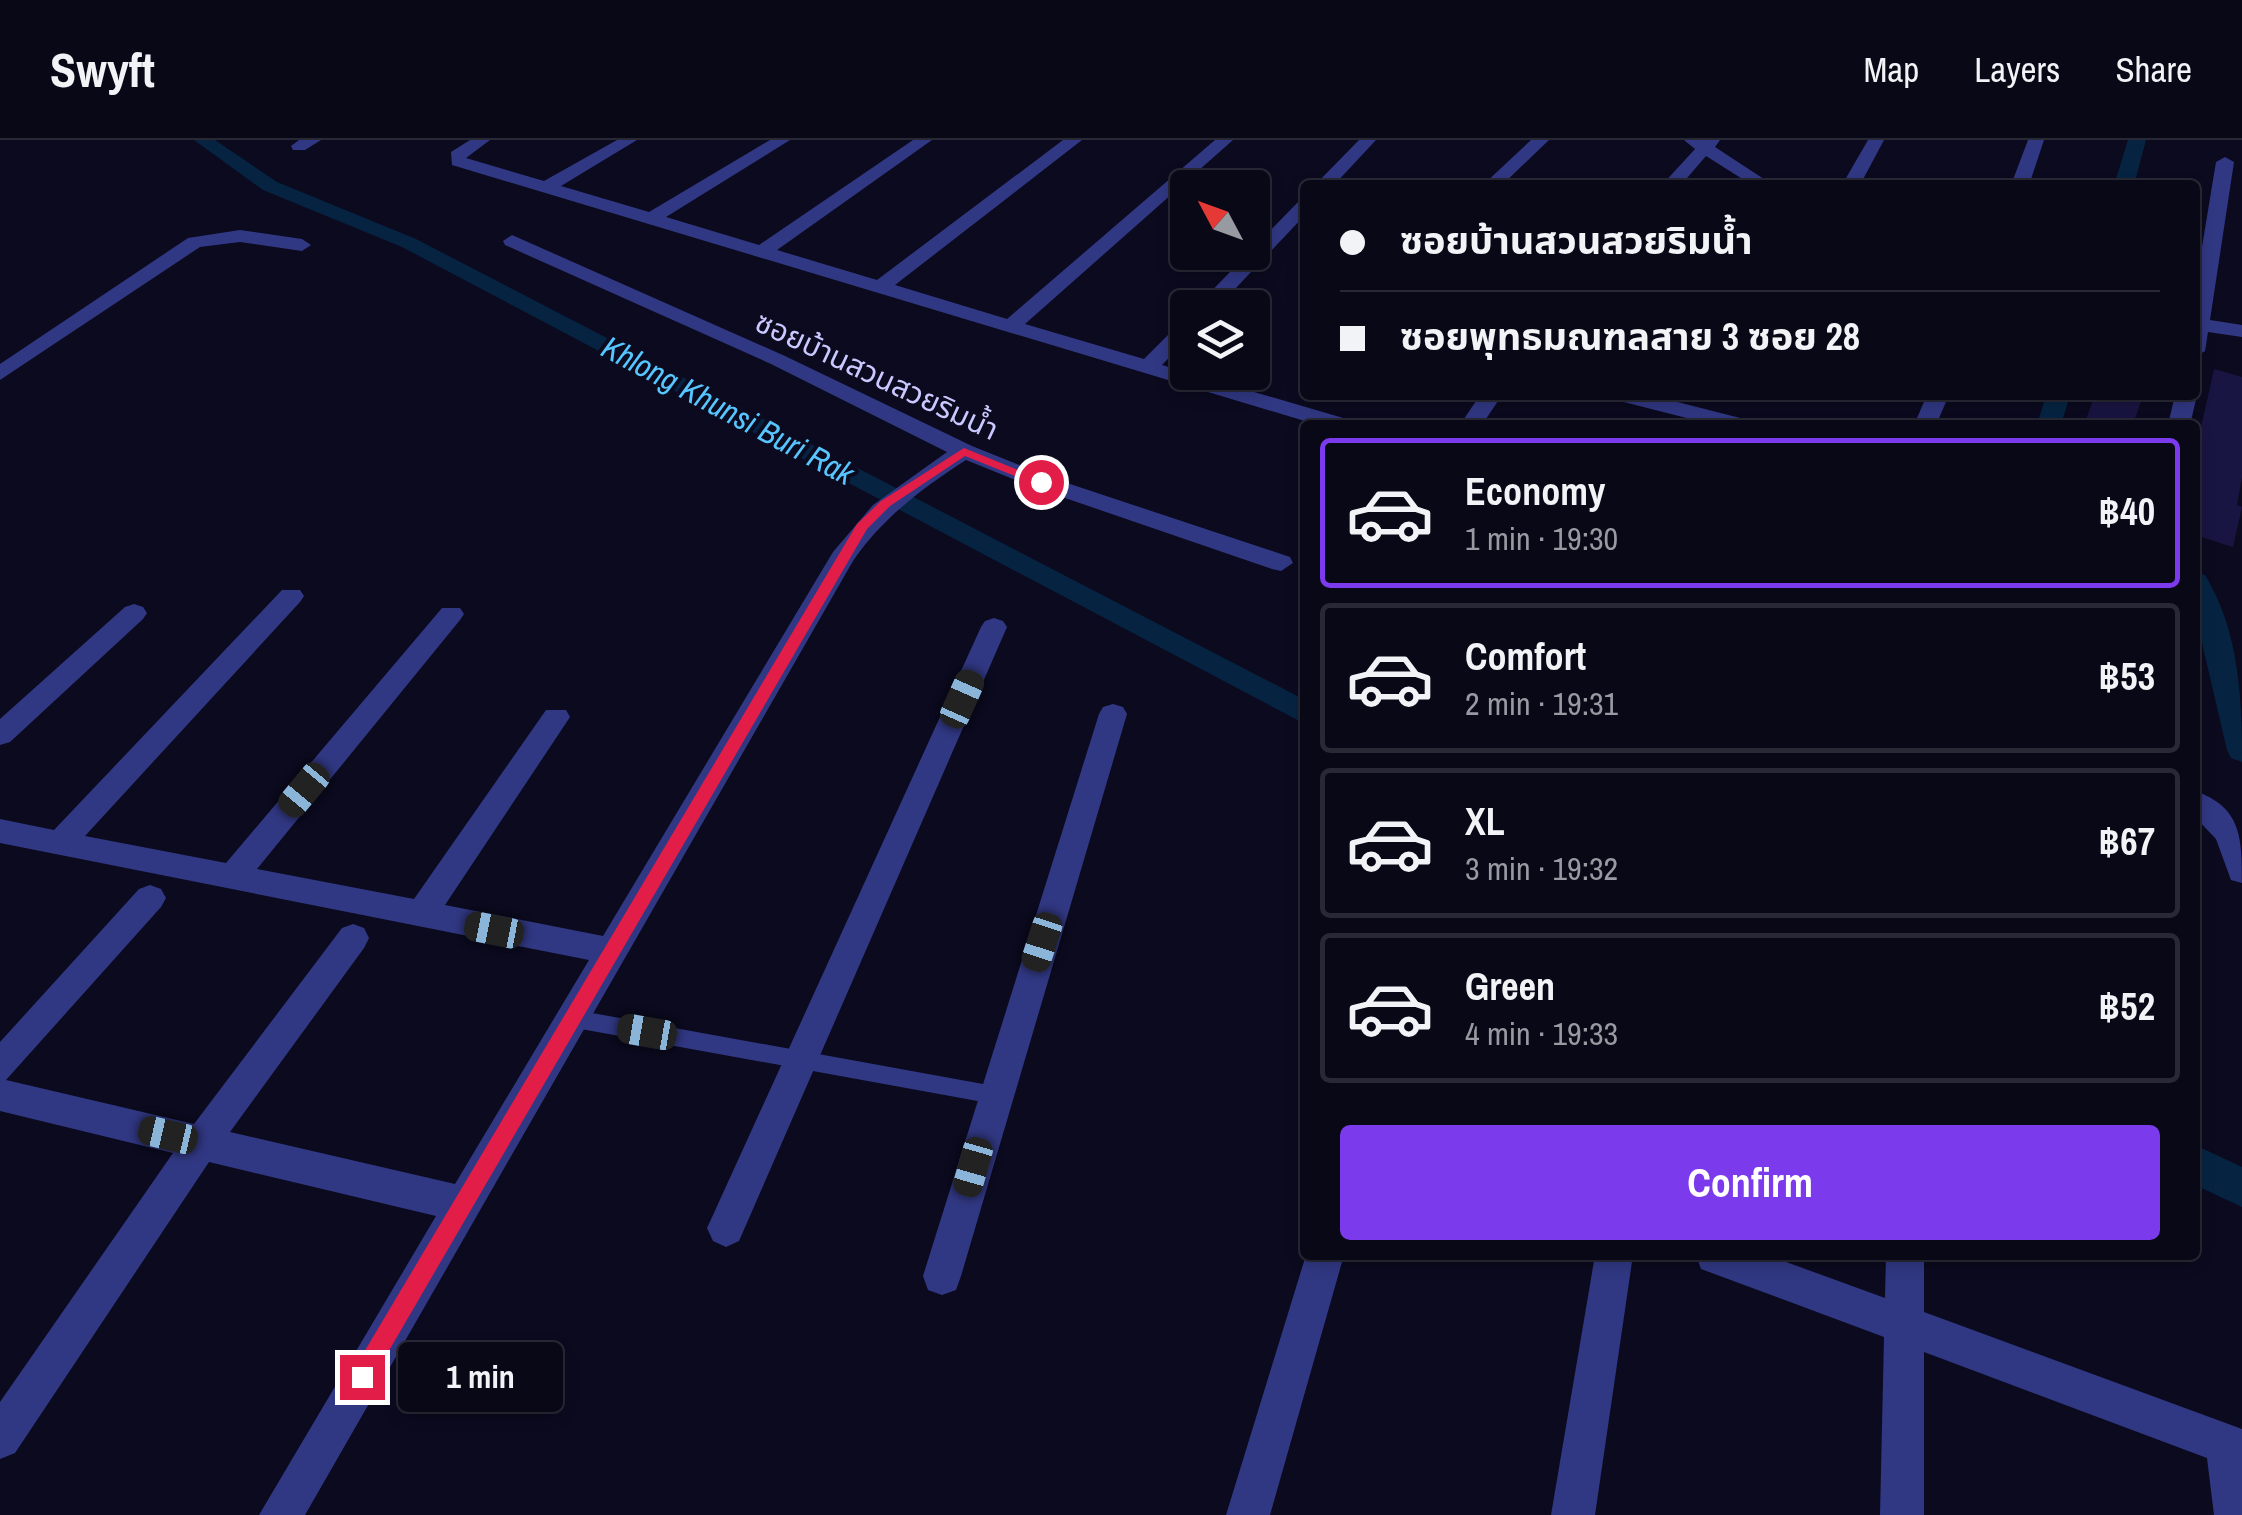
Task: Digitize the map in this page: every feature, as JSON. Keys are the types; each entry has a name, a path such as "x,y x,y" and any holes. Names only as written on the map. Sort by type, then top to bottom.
{"street":[{"path":"482,140 457,156 458,161 1325,420"},
{"path":"546,188 629,140"},
{"path":"651,219 782,140"},
{"path":"760,253 924,140"},
{"path":"881,286 1074,140"},
{"path":"1012,325 1224,140"},
{"path":"1329,180 1368,140"},
{"path":"1497,180 1541,140"},
{"path":"1854,180 1876,140"},
{"path":"2022,180 2036,140"},
{"path":"1675,180 1703,143 1757,180"},
{"path":"2200,313 2226,162"},
{"path":"1223,290 1300,209"},
{"path":"0,374 195,242 240,236 302,245"},
{"name":"ซอยบ้านสวนสวยริมน้ำ","path":"512,241 794,368 964,451 1041,482 1282,564"},
{"path":"2200,325 2242,331"},
{"path":"1149,366 1170,344"},
{"path":"1289,409 1300,396"},
{"path":"1643,400 1721,420"},
{"path":"281,1515 842,558 862,527 886,504 964,451"},
{"path":"60,844 291,596"},
{"path":"0,735 134,613"},
{"path":"230,878 451,614"},
{"path":"726,1228 994,627"},
{"path":"942,1276 994,1094 1114,714"},
{"path":"420,916 556,718"},
{"path":"2200,805 2222,820 2234,842 2242,871"},
{"path":"0,831 610,951"},
{"path":"0,1067 150,898"},
{"path":"0,1438 201,1143 353,938"},
{"path":"0,1096 462,1204"},
{"path":"1248,1515 1324,1260"},
{"path":"1573,1515 1613,1260"},
{"path":"1729,1260 2234,1447 2236,1515"},
{"path":"1902,1515 1904,1260"}],"lane":[{"path":"570,1018 994,1094"}],"building":[{"path":"2214,369 2242,377 2242,477 2237,505 2242,507 2233,547 2200,537 2200,432"},
{"path":"2093,400 2141,400 2135,420 2086,420"}],"waterway":[{"name":"Khlong Khunsi Buri Rak","path":"203,140 270,186 409,243 1300,710"},
{"path":"2125,180 2137,140"},
{"path":"2050,420 2056,400"},
{"path":"2200,592 2210,615 2242,750"},
{"name":"Khlong Khunsi Buri Rak","path":"2200,1167 2242,1188"}],"route":[{"path":"362,1377 862,527 886,504 964,451 1041,482"}]}
